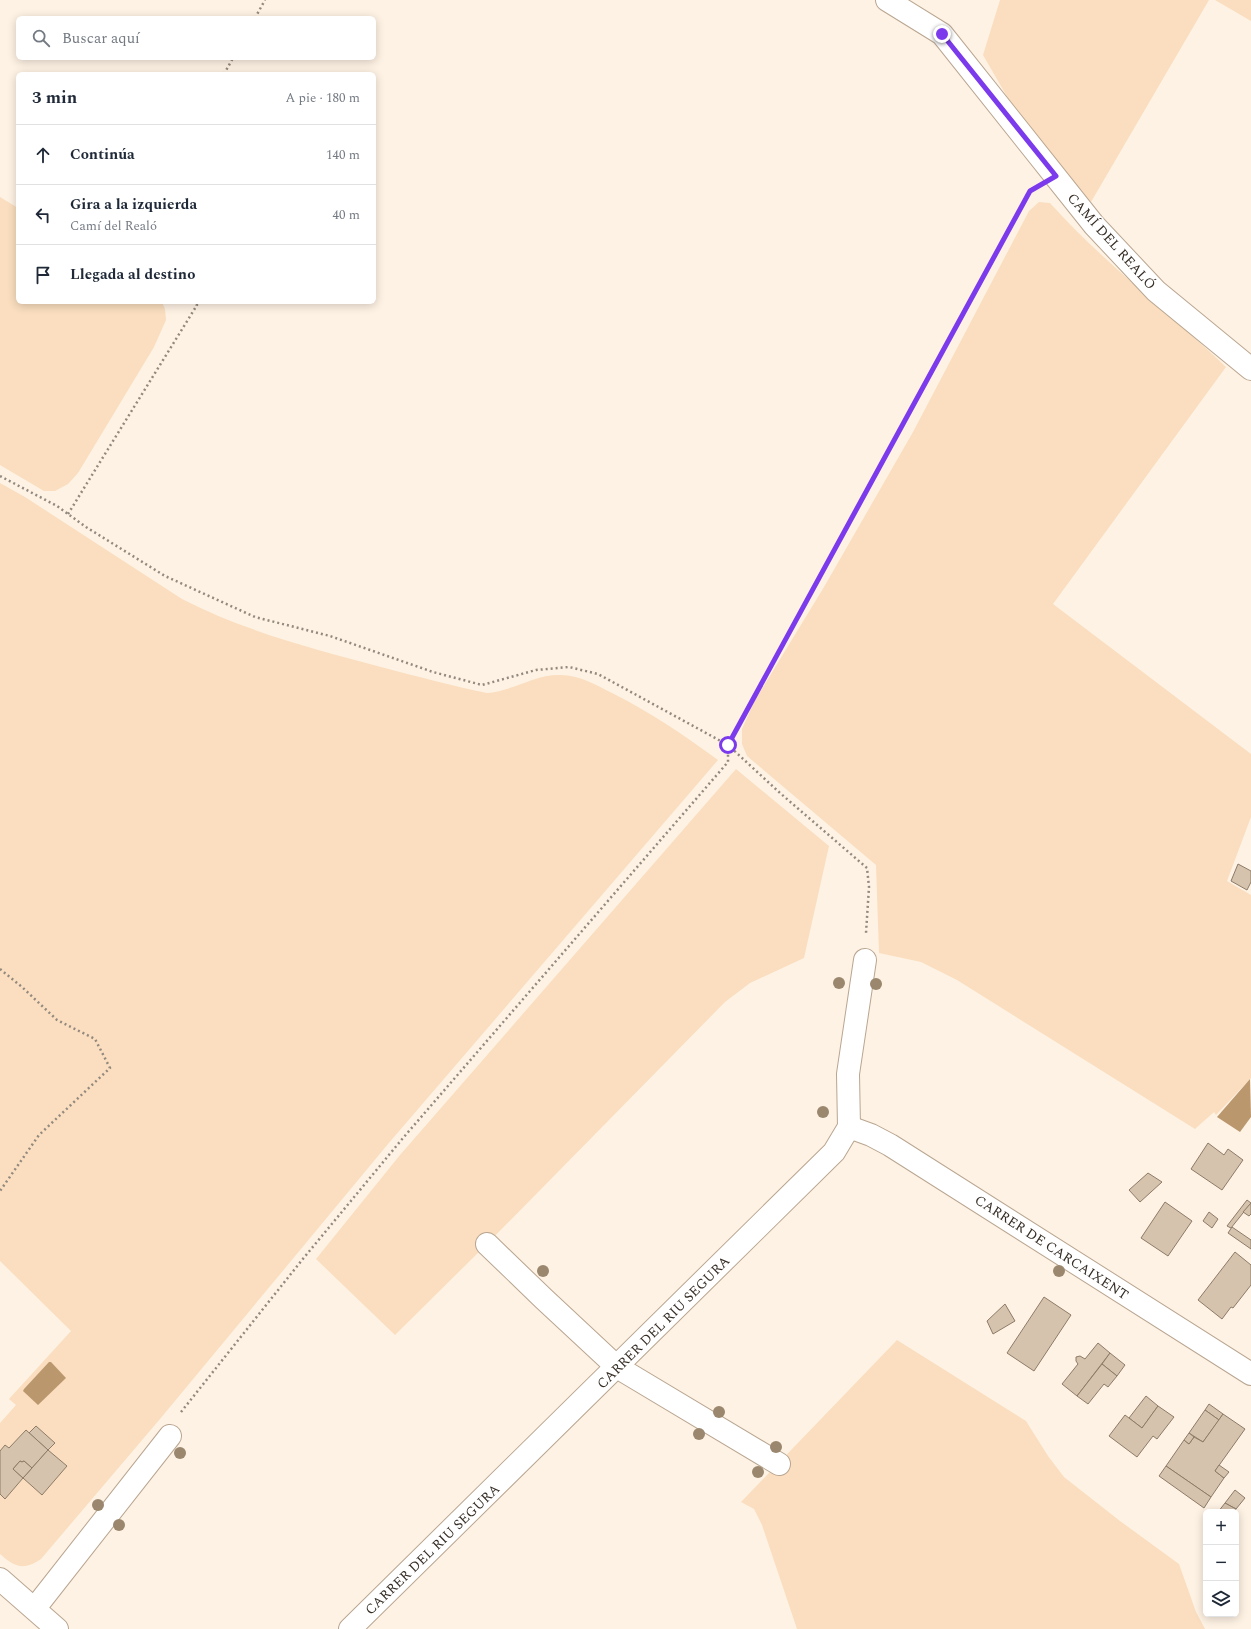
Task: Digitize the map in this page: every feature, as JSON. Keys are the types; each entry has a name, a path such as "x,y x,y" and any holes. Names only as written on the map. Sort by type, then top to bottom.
{"street":[{"name":"CAMÍ DEL REALÓ","path":"887,0 942,34 1094,225 1156,291 1251,369"},
{"path":"849,1127 848,1074 865,960"},
{"name":"CARRER DEL RIU SEGURA","path":"350,1629 834,1152 849,1127"},
{"name":"CARRER DE CARCAIXENT","path":"849,1127 871,1135 890,1145 1251,1374"},
{"path":"487,1244 617,1367 780,1464"},
{"path":"35,1608 170,1436"},
{"path":"0,1579 35,1608 57,1629"}],"path":[{"path":"256,16 265,0"},
{"path":"225,72 232,60"},
{"path":"170,1436 171,1424 307,1254 408,1132 728,762 728,745 1030,191 1056,176"},
{"path":"68,514 197,305 195,304"},
{"path":"0,476 57,506 86,527 164,576 255,617 330,636 433,672 482,685 536,670 569,667 598,674 728,745 780,793 867,868 869,887 865,960"},
{"path":"0,969 22,987 57,1020 95,1040 110,1068 40,1134 0,1191"}],"shaded area":[{"path":"1000,0 1209,0 1091,202 1013,107 983,55"},
{"path":"1215,0 1251,0 1251,21"},
{"path":"0,197 16,207 16,304 163,304 166,320 154,347 78,473 68,484 55,491 44,491 0,465"},
{"path":"1039,202 1050,203 1092,246 1226,367 1053,604 1251,754 1251,817 1227,881 1251,895 1251,1078 1216,1115 1214,1112 1195,1129 957,980 921,962 879,953 876,865 747,756 742,744 742,729 754,702 824,587 913,432 1029,211"},
{"path":"0,483 25,497 182,599 230,621 330,653 434,681 487,693 497,692 551,675 568,675 594,684 626,700 680,733 718,760 388,1144 160,1419 41,1559 35,1563 24,1566 19,1566 10,1562 0,1554 0,1423 16,1405 9,1399 71,1331 0,1261"},
{"path":"736,769 829,846 804,958 750,983 725,1002 487,1244 395,1335 316,1259 400,1155"},
{"path":"1250,1079 1251,1117 1240,1132 1217,1117"},
{"path":"897,1340 1026,1421 1048,1456 1064,1477 1120,1521 1179,1564 1196,1612 1205,1629 797,1629 762,1525 754,1509 741,1502"},
{"path":"49,1362 51,1362 66,1378 38,1405 23,1391"}],"building":[{"path":"1238,864 1251,871 1251,882 1247,890 1231,881"},
{"path":"1208,1143 1224,1155 1228,1149 1243,1160 1222,1190 1191,1169"},
{"path":"1148,1173 1162,1182 1140,1202 1129,1190"},
{"path":"1247,1200 1251,1203 1231,1228 1227,1226"},
{"path":"1165,1202 1192,1221 1168,1256 1141,1238"},
{"path":"1251,1203 1251,1214 1249,1216 1243,1212"},
{"path":"1209,1212 1218,1219 1212,1228 1203,1221"},
{"path":"1232,1227 1251,1240 1251,1249 1228,1233"},
{"path":"1235,1252 1251,1265 1251,1285 1233,1308 1231,1307 1222,1319 1198,1300"},
{"path":"1044,1297 1071,1315 1034,1371 1007,1353"},
{"path":"1005,1304 1015,1321 993,1334 987,1321"},
{"path":"1098,1343 1110,1353 1077,1396 1062,1384 1078,1364 1076,1357 1080,1356 1085,1359"},
{"path":"1110,1353 1125,1365 1117,1376 1102,1364"},
{"path":"1102,1364 1117,1376 1108,1387 1104,1384 1088,1404 1077,1396"},
{"path":"1146,1396 1158,1406 1142,1428 1129,1418"},
{"path":"1209,1404 1223,1414 1219,1420 1205,1410"},
{"path":"1158,1406 1174,1417 1157,1439 1153,1436 1137,1457 1109,1436 1125,1415 1142,1428"},
{"path":"1205,1410 1219,1420 1203,1442 1189,1433"},
{"path":"1223,1414 1245,1429 1215,1471 1224,1478 1211,1497 1166,1466 1184,1440 1189,1444 1194,1437 1203,1442"},
{"path":"36,1426 55,1443 48,1450 29,1433"},
{"path":"26,1430 48,1450 32,1468 24,1461 20,1461 13,1469 23,1478 5,1499 0,1494 0,1451 5,1445 9,1448"},
{"path":"1189,1433 1194,1437 1189,1444 1184,1440"},
{"path":"48,1450 67,1466 42,1495 23,1478"},
{"path":"20,1461 24,1461 32,1468 23,1478 13,1469"},
{"path":"1219,1465 1229,1472 1224,1478 1215,1471"},
{"path":"1166,1466 1211,1497 1204,1508 1159,1476"},
{"path":"1235,1490 1245,1498 1236,1509 1225,1503"},
{"path":"1225,1503 1236,1509 1220,1509"}],"route":[{"path":"728,745 1030,191 1056,176 942,34"}]}
